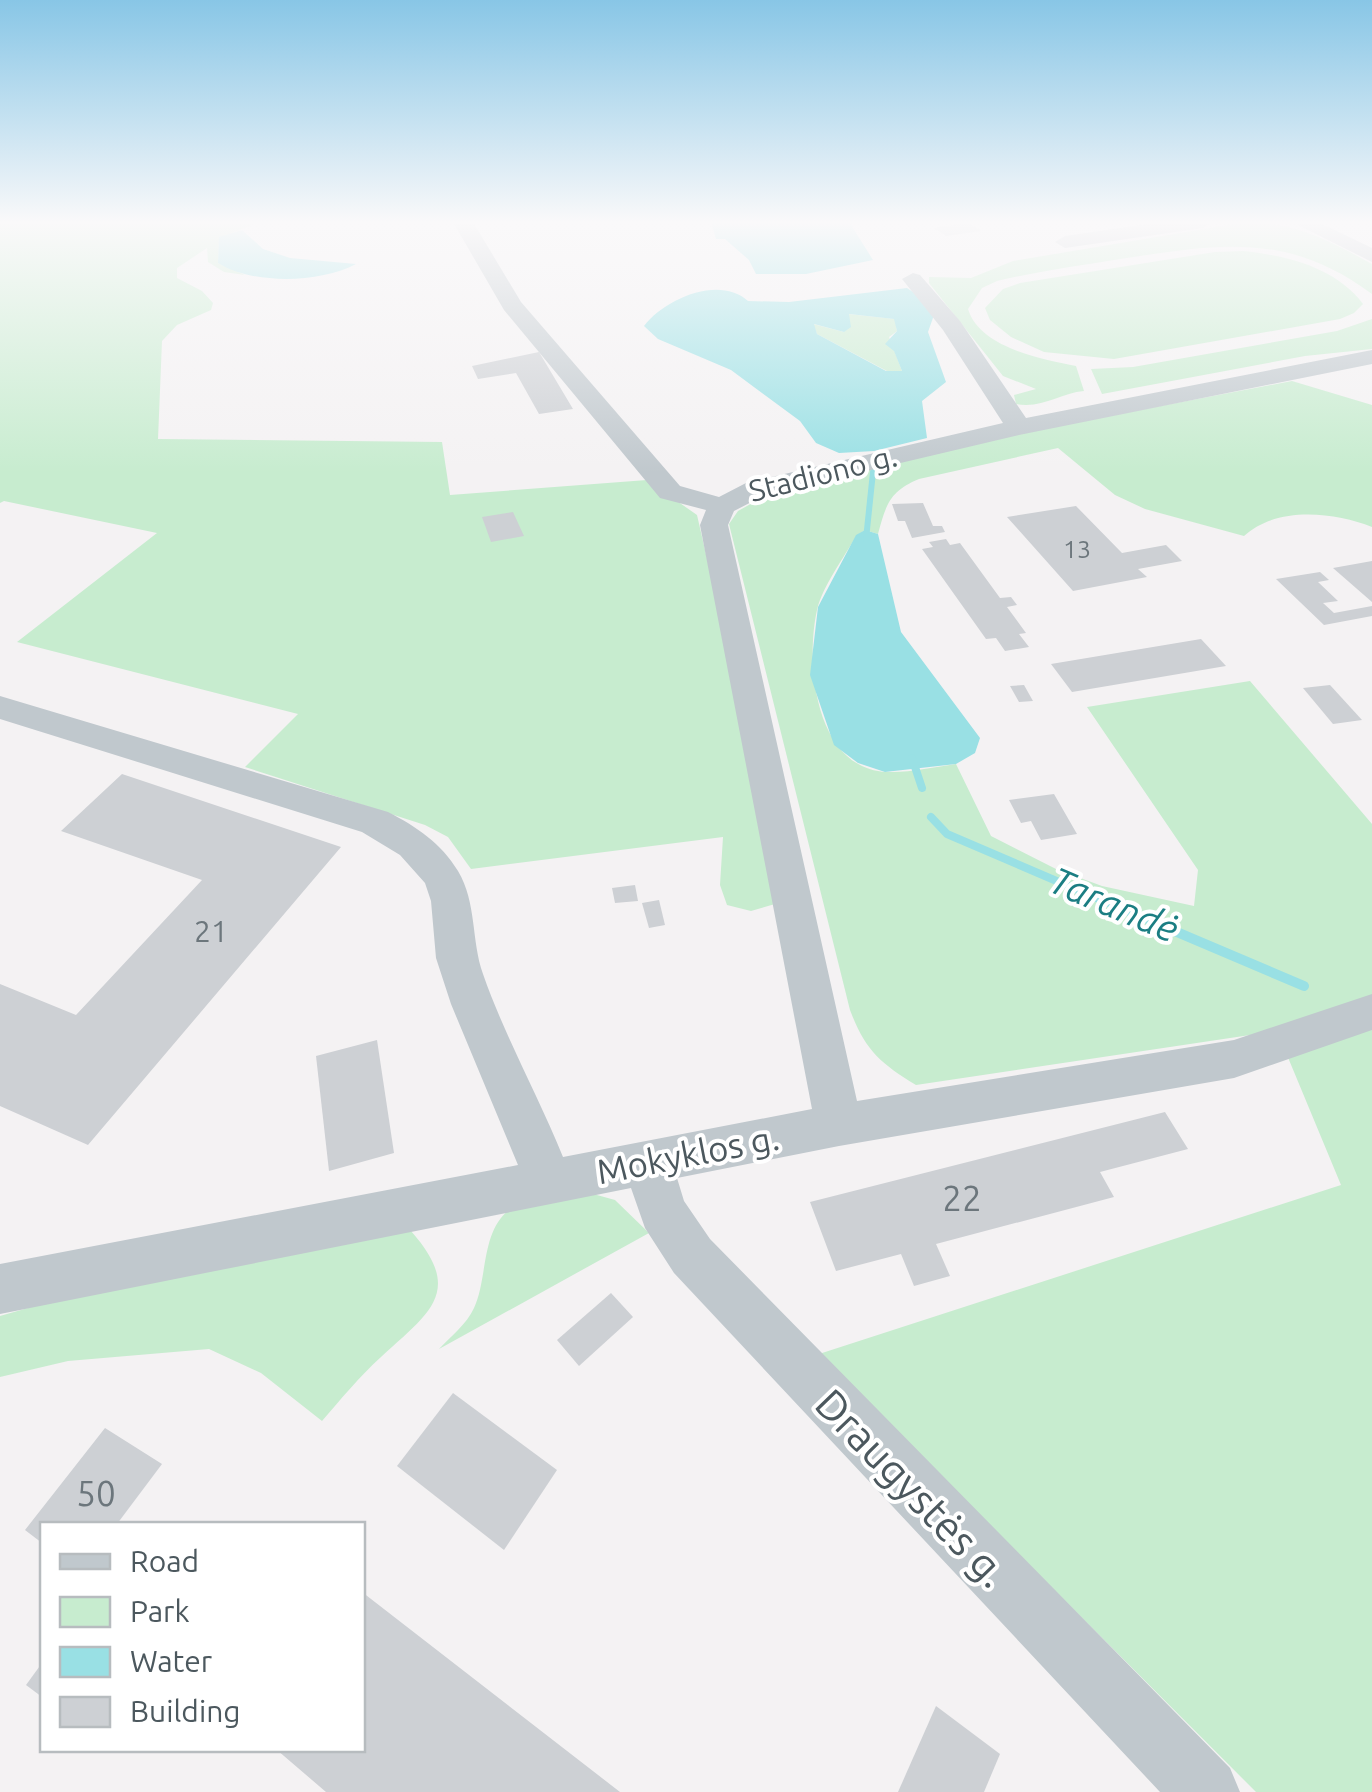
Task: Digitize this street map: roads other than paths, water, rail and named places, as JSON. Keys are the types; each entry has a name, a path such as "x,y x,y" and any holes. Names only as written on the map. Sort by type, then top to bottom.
{"street":[{"path":"513,306 670,492 722,506"},
{"path":"935,306 1020,426"},
{"name":"Stadiono g.","path":"838,1125 714,525 722,506 756,489 1020,426 1372,357"},
{"path":"0,707 220,771 375,822 408,839 429,856 446,884 458,962 476,1015 494,1061 532,1132 548,1181"},
{"name":"Mokyklos g.","path":"0,1288 548,1181 649,1165 838,1125 1234,1059 1372,1012"},
{"name":"Draugystės g.","path":"649,1165 653,1190 663,1212 692,1256 1206,1792"}],"water":[{"path":"928,306 934,315 928,332 946,382 922,401 927,438 874,451 839,453 816,443 800,421 731,370 658,339 644,326 665,307","holes":["849,314 894,319 897,331 885,344 894,351 902,371 886,371 817,334 814,324 844,332 851,327"]},
{"path":"865,530 878,534 901,632 980,738 975,753 956,764 885,772 858,763 834,745 810,675 818,607 856,535"}],"waterway":[{"name":"Tarandė","path":"866,539 873,472"},
{"name":"Tarandė","path":"912,758 922,788"},
{"name":"Tarandė","path":"931,817 947,834 1171,930"},
{"name":"Tarandė","path":"1165,927 1304,986"}]}
